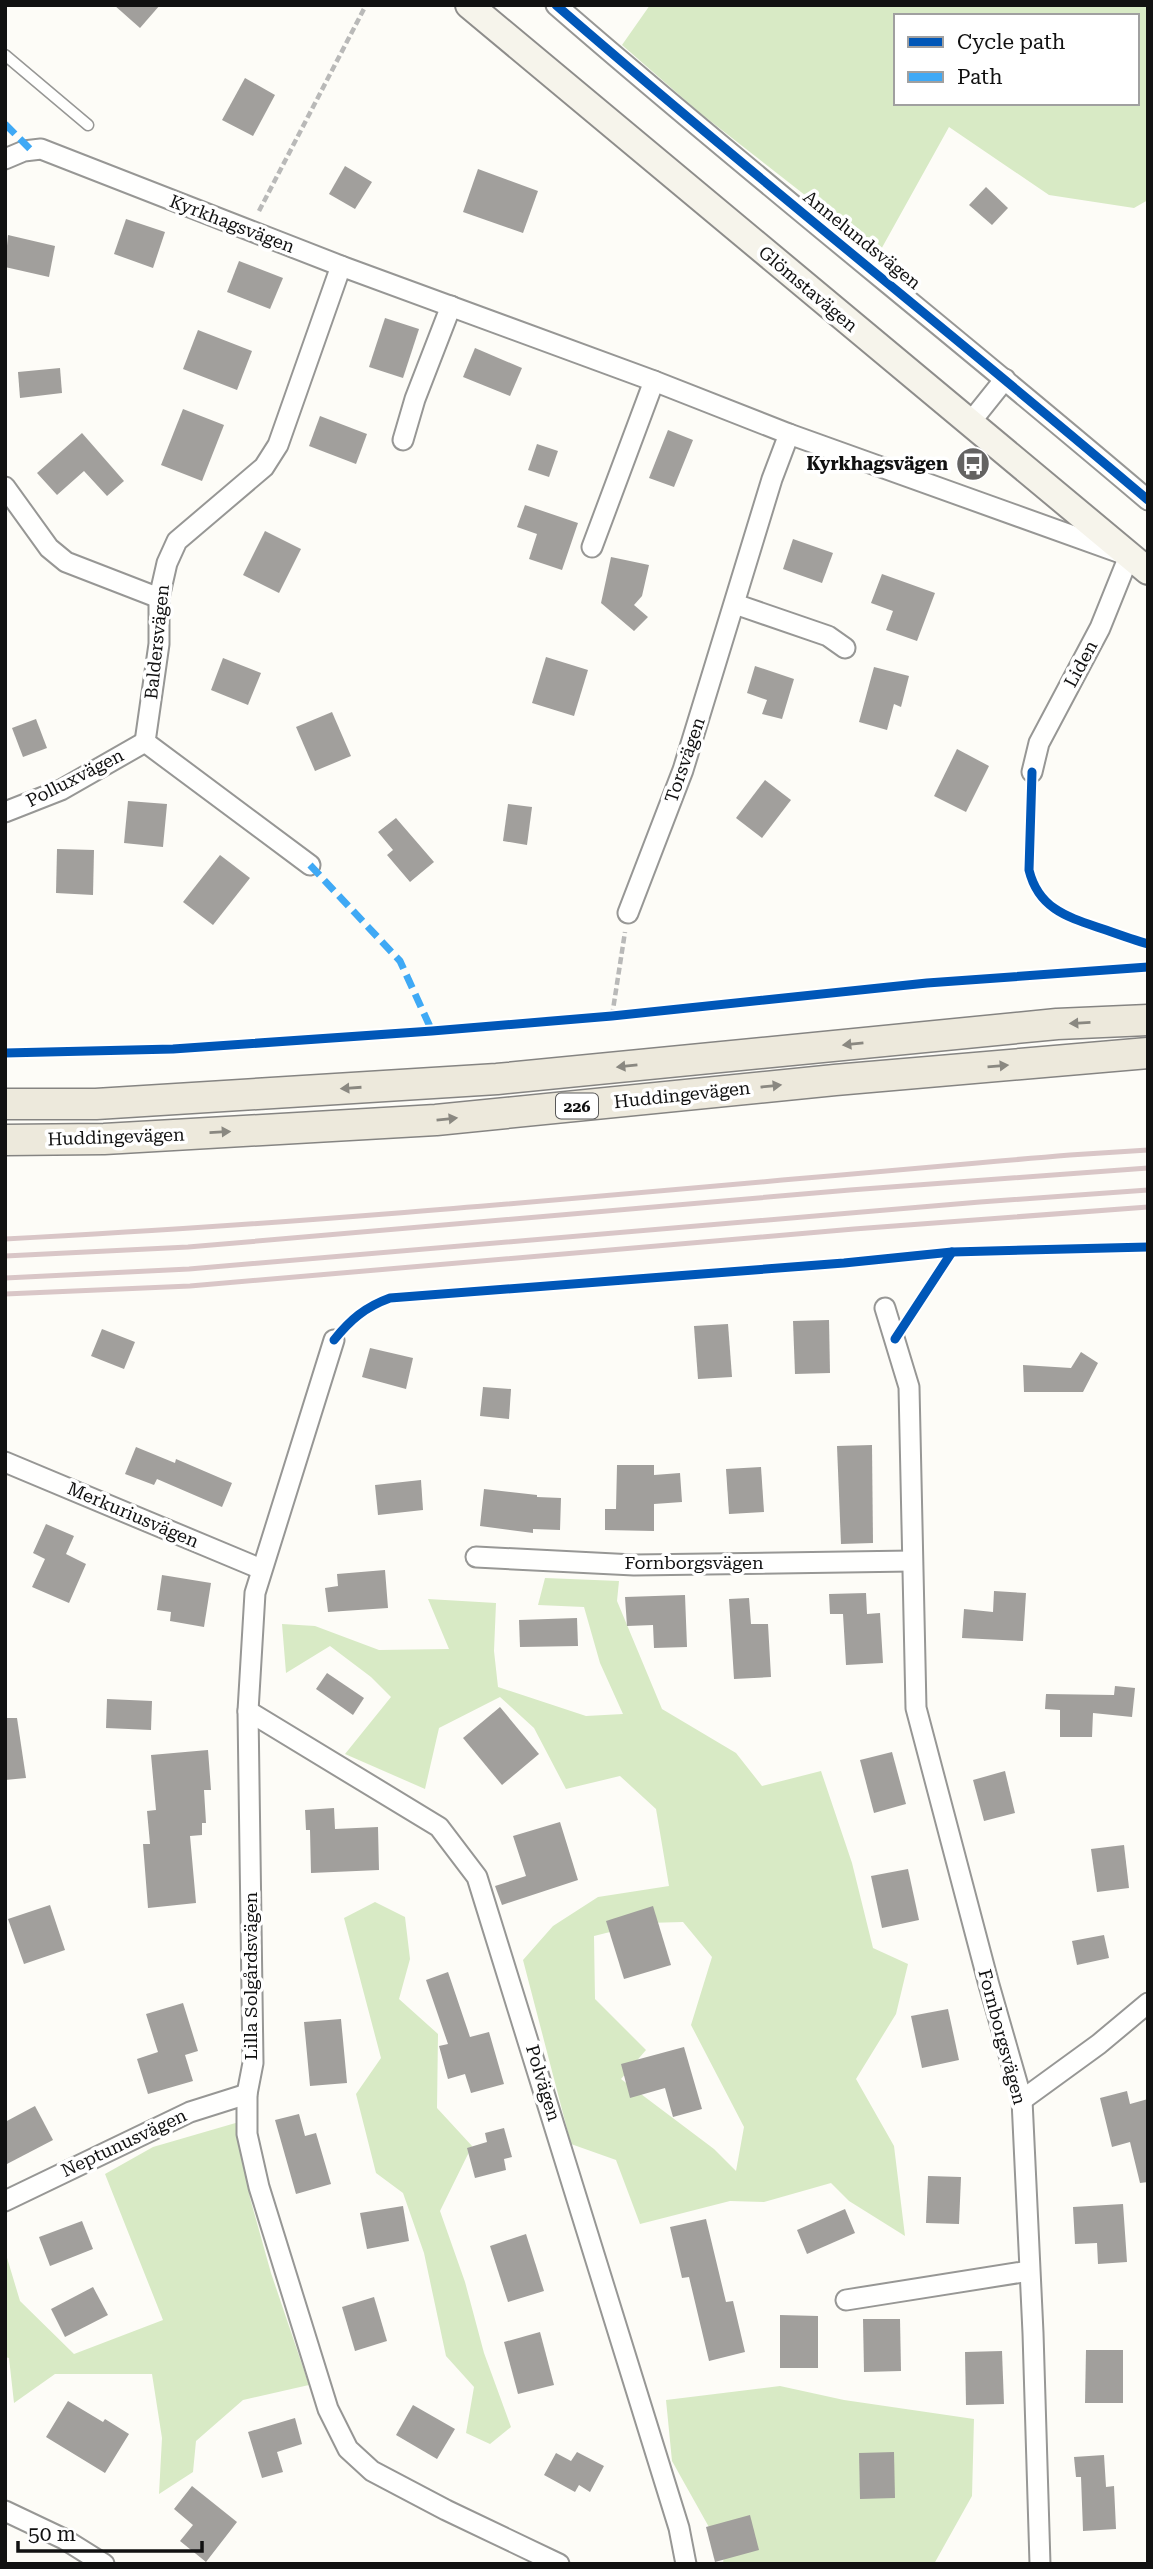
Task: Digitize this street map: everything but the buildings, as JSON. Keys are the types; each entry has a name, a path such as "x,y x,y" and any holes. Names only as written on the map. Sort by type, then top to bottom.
{"main road":[{"name":"Glömstavägen","path":"469,5 1139,564"},
{"name":"Huddingevägen","path":"5,1104 96,1104 497,1079 1057,1024 1148,1020"},
{"name":"Huddingevägen","path":"5,1140 104,1139 436,1120 835,1080 1148,1053"}],"street":[{"name":"Annelundsvägen","path":"556,5 654,90 1148,500"},
{"name":"Kyrkhagsvägen","path":"9,156 41,149 341,266 1139,564"},
{"name":"Baldersvägen","path":"145,742 159,644 159,598 167,563 177,541 264,467 278,445 341,266"},
{"path":"403,440 415,399 451,306"},
{"path":"969,424 1005,379"},
{"path":"592,547 654,381"},
{"name":"Torsvägen","path":"628,914 683,770 772,479 789,434"},
{"path":"5,487 49,548 66,562 159,598"},
{"name":"Liden","path":"1032,772 1039,743 1100,628 1139,564"},
{"path":"735,604 828,636 845,648"},
{"path":"145,742 310,865"},
{"name":"Polluxvägen","path":"5,812 61,790 145,742"},
{"name":"Fornborgsvägen","path":"885,1308 909,1387 916,1708 981,1959 1022,2101 1040,2564"},
{"name":"Lilla Solgårdsvägen","path":"334,1340 254,1593 248,1711 253,2063 247,2094 247,2134 259,2187 328,2409 348,2449 372,2471 446,2511 559,2564"},
{"name":"Merkuriusvägen","path":"5,1462 261,1569"},
{"name":"Fornborgsvägen","path":"476,1557 634,1565 912,1560"},
{"name":"Polvägen","path":"248,1711 439,1827 477,1877 679,2528 686,2564"},
{"path":"1022,2101 1099,2044 1148,2003"},
{"name":"Neptunusvägen","path":"5,2201 190,2112 247,2094"},
{"path":"846,2300 1029,2271"},
{"path":"5,2511 64,2539 104,2564"}],"lane":[{"path":"5,55 88,125"}],"path":[{"path":"249,231 366,5"},
{"path":"612,1016 628,914"},
{"path":"598,1017 626,1014"}],"green space":[{"path":"650,5 1148,5 1148,200 1134,208 1049,195 949,127 879,253 700,113 622,45"},
{"path":"545,1578 619,1581 617,1601 662,1709 736,1753 762,1786 821,1771 852,1863 873,1948 908,1964 896,2014 856,2079 894,2146 905,2236 849,2201 831,2183 764,2202 730,2201 640,2224 616,2160 571,2144 523,1960 553,1926 598,1897 669,1886 656,1809 620,1776 566,1789 534,1728 500,1697 439,1728 425,1789 345,1754 391,1697 371,1677 330,1646 286,1673 282,1624 315,1626 379,1650 449,1649 428,1599 496,1603 494,1651 498,1687 586,1716 623,1714 600,1663 584,1607 538,1605","holes":["683,1922 712,1957 691,2025 744,2127 736,2171 714,2149 621,2079 646,2050 595,1999 594,1936 646,1923"]},
{"path":"375,1902 405,1917 410,1959 399,1999 438,2034 437,2108 472,2146 440,2211 465,2282 484,2353 511,2427 490,2444 466,2433 474,2387 446,2356 424,2253 403,2193 376,2173 356,2094 381,2058 344,1918"},
{"path":"239,2122 250,2198 271,2273 309,2385 243,2400 196,2441 193,2472 159,2494 162,2438 152,2374 55,2374 14,2403 9,2358 5,2357 5,2251 20,2301 74,2354 163,2320 105,2174 153,2147"},
{"path":"780,2386 844,2400 974,2419 972,2496 934,2564 723,2564 724,2554 672,2461 666,2400"}],"railway":[{"path":"5,1239 538,1202 1148,1150"},
{"path":"5,1256 188,1247 850,1190 1148,1168"},
{"path":"5,1278 189,1269 1148,1190"},
{"path":"5,1294 190,1286 854,1229 1148,1207"}],"marked path":[{"path":"5,124 31,150"},
{"path":"310,865 400,961 432,1031"}],"cycle path":[{"path":"556,5 1148,500"},
{"path":"1032,772 1029,870 1040,895 1069,917 1148,944"},
{"path":"5,1053 173,1049 432,1031 612,1016 927,983 1148,967"},
{"path":"334,1340 359,1315 390,1298 844,1263 952,1252 1148,1247"},
{"path":"895,1339 952,1252"}],"place":[{"name":"Kyrkhagsvägen","path":"973,464"}]}
